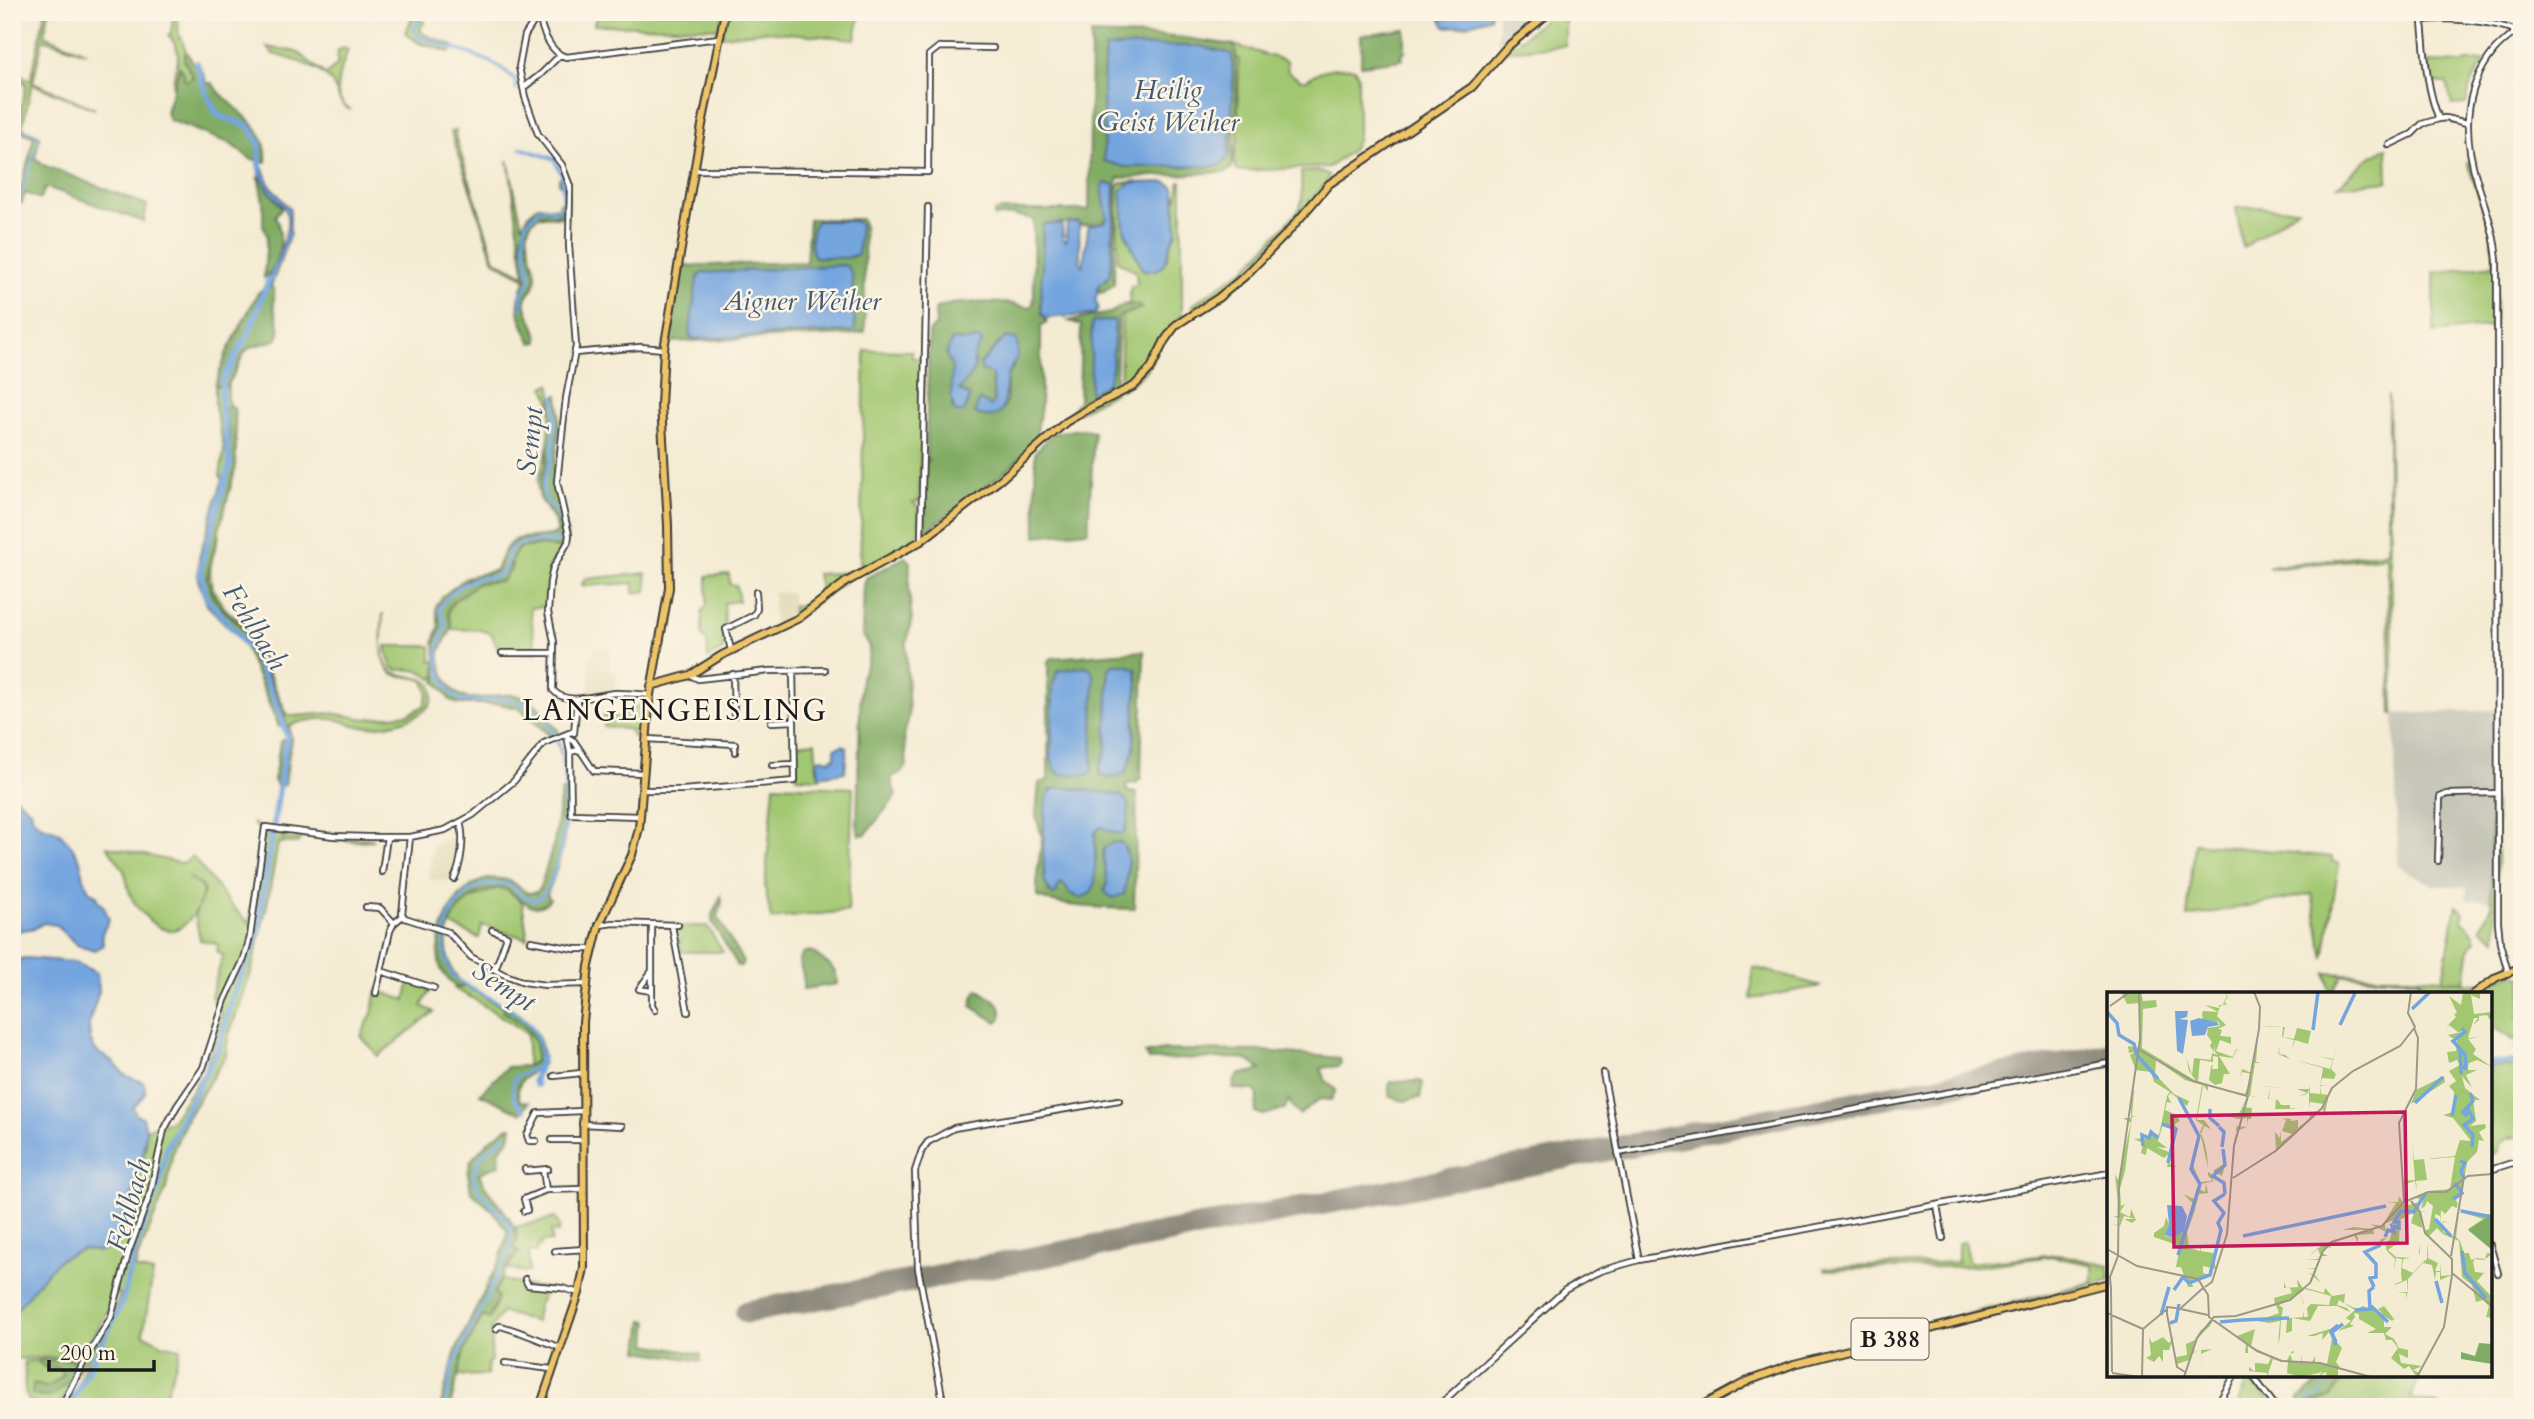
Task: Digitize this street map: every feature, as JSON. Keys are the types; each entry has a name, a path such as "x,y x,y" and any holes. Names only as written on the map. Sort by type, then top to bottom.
{"main road":[{"path":"540,1407 579,1293 585,1249 581,1073 587,984 592,949 600,922 632,855 641,816 651,686 668,598 661,405 664,349 724,12"},
{"path":"651,686 690,675 731,651 799,618 846,582 921,541 1001,479 1066,422 1139,382 1151,368 1176,325 1245,276 1289,231 1329,184 1462,95 1482,77 1507,47 1550,12"},
{"path":"2476,992 2487,983 2522,967"},
{"name":"B 388","path":"1700,1407 1748,1381 1794,1364 2107,1284"}],"street":[{"path":"2421,12 2429,91 2439,119"},
{"path":"539,13 544,32 560,55 566,57 719,38"},
{"path":"539,13 522,43 519,67 538,134 558,157 569,179 569,245 576,325 575,353 566,398 557,482 569,529 568,542 552,572 548,612 553,637 554,692 561,697 577,699 613,693 650,695"},
{"path":"2422,20 2454,20 2516,31"},
{"path":"2508,972 2499,930 2497,253 2493,226 2474,173 2467,123 2470,95 2478,76 2495,51 2522,26"},
{"path":"694,170 928,172 929,55 939,47 993,48"},
{"path":"523,88 560,55"},
{"path":"2389,145 2412,134 2422,124 2439,119 2467,123"},
{"path":"921,541 928,207"},
{"path":"575,353 640,347 664,349"},
{"path":"731,651 726,629 754,615 757,609 756,593"},
{"path":"502,653 554,653"},
{"path":"690,675 698,679 733,674 825,670"},
{"path":"642,790 683,790 795,781 793,671"},
{"path":"733,674 734,715"},
{"path":"574,741 577,699"},
{"path":"771,722 794,721"},
{"path":"61,1407 111,1317 129,1251 150,1194 164,1130 203,1068 225,1000 244,959 252,927 266,827 334,836 410,837 437,832 460,823 514,781 540,747 574,731"},
{"path":"567,736 574,741 594,771 643,773"},
{"path":"567,736 572,780 571,814 641,816"},
{"path":"646,739 735,744 735,752"},
{"path":"570,752 579,750"},
{"path":"772,765 794,764"},
{"path":"2438,861 2440,797 2447,793 2497,793"},
{"path":"454,879 461,844 460,823"},
{"path":"382,872 387,837"},
{"path":"376,993 394,923 403,916 410,837"},
{"path":"366,907 380,908 394,923"},
{"path":"403,916 445,931 471,957 495,970 535,984 587,984"},
{"path":"600,922 675,925 688,1012"},
{"path":"652,926 651,991 652,1007 655,1010"},
{"path":"492,930 507,936 495,970"},
{"path":"531,941 575,949 592,949"},
{"path":"381,971 434,988"},
{"path":"651,971 639,989 651,991"},
{"path":"1618,1153 2107,1063"},
{"path":"554,1076 581,1073"},
{"path":"1603,1073 1639,1260"},
{"path":"944,1407 918,1268 915,1171 922,1150 935,1137 954,1128 1119,1100"},
{"path":"536,1141 529,1140 527,1136 538,1113 582,1111"},
{"path":"582,1124 622,1126"},
{"path":"552,1140 583,1140"},
{"path":"2492,1169 2512,1163 2522,1164"},
{"path":"525,1169 546,1169 546,1190"},
{"path":"1437,1407 1565,1290 1600,1271 1639,1260 2107,1174"},
{"path":"524,1211 527,1210 524,1199 546,1190 583,1189"},
{"path":"1937,1206 1943,1238"},
{"path":"555,1251 585,1249"},
{"path":"2492,1252 2498,1273"},
{"path":"525,1279 528,1284 579,1293"},
{"path":"496,1329 505,1326 558,1348"},
{"path":"505,1363 551,1369"},
{"path":"2216,1407 2234,1377"},
{"path":"2253,1377 2276,1407"}],"shaded area":[{"path":"1498,12 1535,12 1500,44"},
{"path":"773,592 792,593 792,608 798,616 774,628"},
{"path":"594,648 610,648 610,670 617,671 617,690 590,695 589,657 594,657"},
{"path":"2496,710 2495,749 2493,747 2490,759 2491,901 2466,900 2467,887 2433,885 2398,866 2394,714"},
{"path":"460,834 455,872 449,877 449,881 428,879 433,844"}],"green space":[{"path":"45,12 49,12 44,35 87,53 43,39 33,82 95,109 32,84 22,128 40,136 35,158 29,158 34,137 12,127 12,121 18,121 26,86 12,76 12,71 31,80"},
{"path":"171,12 178,13 179,38 181,37 186,51 184,60 193,77 187,81 183,79 185,76 179,68 173,90 178,56 174,42 168,35 171,33"},
{"path":"415,12 420,12 417,18 425,22 420,28 423,34 454,47 450,52 419,43 405,33"},
{"path":"597,12 723,12 717,36 717,28 594,25"},
{"path":"726,12 860,14 855,39 765,31 722,36"},
{"path":"1553,12 1565,12 1565,45 1507,51"},
{"path":"1405,29 1405,51 1401,55 1402,60 1361,65 1361,35"},
{"path":"1091,34 1177,37 1234,45 1237,106 1232,168 1226,172 1119,178 1114,284 1104,292 1098,293 1099,284 1106,280 1107,218 1100,224 1059,223 1042,313 1047,322 1041,326 1041,406 1035,444 1006,471 925,530 925,464 929,460 926,459 929,332 936,325 935,309 970,302 1008,303 1027,307 1033,304 1033,219 1013,215 994,217 994,212 1089,210","holes":["1130,46 1199,46 1232,54 1231,132","952,340 982,341 974,355 975,366 959,390 961,393 952,408 952,367 946,354","1000,342 1014,366 1007,377 1007,400 1002,410 991,416 979,415 982,401 991,406 994,399 992,374 982,370 982,362"]},
{"path":"1234,45 1287,61 1288,72 1301,80 1307,80 1330,69 1355,69 1358,76 1358,139 1352,150 1329,167 1237,171 1234,161 1238,138 1239,60 1236,58"},
{"path":"267,47 297,52 326,75 337,65 338,50 348,50 338,83 339,98 329,79 317,70 273,54"},
{"path":"186,51 196,67 201,68 207,83 212,83 256,128 266,149 266,162 251,159 229,143 169,120 166,112 180,67 184,72 184,79 187,81 193,77 184,60"},
{"path":"2485,61 2471,83 2466,104 2452,105 2447,83 2430,83 2428,62"},
{"path":"456,130 455,135 495,260 524,275 508,160 522,225 530,213 538,206 557,208 560,202 563,204 567,201 566,185 559,184 559,178 564,177 568,185 567,218 538,216 565,216 562,211 555,214 530,214 521,246 526,281 522,276 494,261 451,132"},
{"path":"2387,147 2388,181 2338,186 2366,160"},
{"path":"29,158 35,158 43,165 147,205 144,222 46,187 40,199 25,193 22,203 18,204"},
{"path":"2469,162 2492,230 2494,242 2495,326 2434,333 2434,273 2494,265 2492,233 2467,163"},
{"path":"1320,171 1329,175 1326,183 1265,252 1232,283 1193,309 1193,304 1247,267 1299,210 1302,200 1301,172"},
{"path":"258,176 282,208 275,216 280,232 278,258 275,266 264,278 267,236 263,225 263,202"},
{"path":"1137,181 1139,183 1131,183 1121,190 1124,229 1143,270 1155,267 1167,259 1169,245 1177,232 1174,192 1177,199 1180,181 1182,182 1182,316 1165,335 1143,374 1120,390 1122,317 1141,307 1129,304 1131,286 1137,285 1136,272 1118,261 1118,187 1121,183"},
{"path":"567,208 565,216 542,215 532,221 528,228 528,245 536,277 526,302 538,336 538,342 532,343 519,311 520,296 527,278 522,252 524,226 533,211 550,210 556,214"},
{"path":"2236,208 2297,209 2243,248"},
{"path":"809,219 861,219 864,223 865,332 849,335 669,342 681,266 806,262","holes":["817,221 854,221 853,257 817,258","843,265 848,267 855,329 852,331 695,339 689,336 699,275"]},
{"path":"265,287 274,289 274,307 279,328 276,340 251,347 245,352 228,385 215,385 227,352 258,293"},
{"path":"1125,304 1138,305 1141,308 1119,317 1115,392 1065,420 1079,401 1081,325 1069,321 1110,313","holes":["1115,320 1112,368 1107,383 1091,393 1092,322"]},
{"path":"865,350 912,351 912,358 924,358 919,501 913,503 919,507 919,534 914,542 860,571"},
{"path":"550,384 552,421 547,461 541,482 545,506 538,484 550,431 550,403 544,387"},
{"path":"215,385 228,385 227,400 230,406 224,409 231,456 230,469 223,479 220,476 224,449 215,407"},
{"path":"558,395 554,482 566,526 567,541 561,548 541,545 519,548 502,581 478,583 453,602 448,611 452,629 440,655 441,667 451,688 460,695 481,698 516,695 528,699 558,730 558,734 550,736 520,709 500,704 459,704 450,700 437,683 435,643 440,629 438,607 451,591 472,576 496,572 507,549 516,542 558,533 556,522 539,492 547,461 552,399"},
{"path":"2388,395 2394,714 2387,556 2269,569 2388,552"},
{"path":"234,407 235,415 235,470 207,577 214,598 241,626 255,646 285,715 284,723 279,727 245,647 207,605 198,580 199,558 223,479 230,469 229,433 224,409"},
{"path":"1082,429 1094,432 1088,531 1036,536 1035,452 1054,433"},
{"path":"554,520 557,525 558,533 552,536 523,539 512,545 507,549 496,572 472,576 451,591 439,618 440,629 433,643 439,627 436,607 443,596 467,577 496,570 507,546 513,541 519,538 557,533"},
{"path":"220,533 211,567 212,584 225,608 253,638 287,714 294,716 331,713 365,719 409,714 424,706 428,693 424,680 431,684 433,692 428,707 411,718 377,726 358,726 332,719 304,721 289,726 291,738 277,694 258,652 242,627 216,601 210,590 209,561"},
{"path":"541,545 562,549 550,566 547,606 530,608 536,653 499,652 491,633 452,629 448,611 453,602 478,583 490,582 511,570 513,556 519,548"},
{"path":"905,557 910,562 912,619 906,646 909,716 904,736 907,766 900,774 891,777 896,796 866,834 859,835 857,824 861,677 868,661 869,650 862,635 864,585 866,578"},
{"path":"855,572 799,616 792,615 793,606 798,607 821,593 817,574"},
{"path":"646,573 647,591 634,593 634,583 582,584 585,579"},
{"path":"729,574 730,585 736,585 739,601 724,603 723,650 708,658 707,642 702,635 702,611 707,605 707,576"},
{"path":"386,646 431,646 431,661 436,661 437,682 441,687 435,682 435,676 432,679 422,672 394,668"},
{"path":"1144,651 1141,778 1136,783 1127,784 1126,789 1137,793 1134,909 1071,905 1037,896 1042,837 1036,816 1039,783 1048,780 1048,661 1052,658","holes":["1086,666 1094,676 1092,772 1051,759 1053,684 1058,671","1109,669 1136,669 1138,685 1134,750 1125,774 1108,778 1100,767 1106,749","1069,788 1120,795 1128,803 1125,832 1101,827 1095,833 1096,858 1081,898 1070,894 1063,883 1059,885 1056,894 1049,892 1044,856 1044,823 1048,797 1052,790","1112,843 1127,857 1124,894 1106,888 1104,852"]},
{"path":"383,652 392,671 416,678 396,675 390,671"},
{"path":"642,697 647,700 641,738 633,737 631,730 604,726 603,716 623,717 623,713 634,706 639,708"},
{"path":"288,736 291,738 285,784 277,786 274,780 280,742"},
{"path":"815,742 820,778 797,777 795,744"},
{"path":"774,785 853,788 848,911 771,919 765,887"},
{"path":"569,787 563,842 557,869 547,894 550,899 536,907 505,889 498,888 477,894 468,900 454,917 447,937 450,964 465,986 456,988 441,969 438,951 446,919 454,904 465,891 478,882 493,879 510,881 528,893 537,892 554,842 561,792"},
{"path":"2491,797 2495,805 2497,848 2496,939 2481,928 2491,906"},
{"path":"252,823 262,828 253,927 266,830 298,834 285,835 283,839 296,839 303,835 373,840 304,836 297,843 278,843 251,973 228,1037 226,1055 187,1118 173,1150 166,1189 135,1269 153,1273 143,1334 162,1344 181,1348 162,1407 64,1407 75,1392 91,1350 112,1317 120,1294 114,1293 106,1315 86,1348 90,1349 60,1404 57,1407 48,1407 29,1401 25,1391 24,1362 44,1360 39,1361 44,1367 58,1368 64,1375 40,1397 47,1396 54,1394 64,1385 70,1373 75,1360 64,1359 77,1357 85,1349 67,1357 12,1359 12,1315 54,1264 70,1253 83,1249 99,1252 111,1247 126,1203 135,1189 146,1146 146,1129 171,1121 203,1073 222,1014 211,996 223,955 217,952 218,944 200,940 195,915 200,901 192,916 179,928 171,930 158,927 136,904 130,894 123,869 107,846 175,862 185,863 192,856 249,923 261,831"},
{"path":"2195,843 2332,857 2332,862 2339,863 2324,959 2312,894 2187,917"},
{"path":"498,888 506,889 522,902 528,939 482,925 479,938 449,924 464,902"},
{"path":"721,896 718,918 743,962 741,966 738,966 712,922 712,915"},
{"path":"2456,906 2464,913 2462,920 2473,932 2476,940 2470,947 2465,981 2443,980 2479,984 2473,992 2417,992 2420,980 2343,975 2330,992 2326,973 2443,979"},
{"path":"676,926 707,926 723,952 681,952 681,941 676,941"},
{"path":"811,951 833,969 837,984 803,989 799,961 803,953"},
{"path":"1753,967 1821,986 1751,999"},
{"path":"2513,974 2522,977 2522,1001 2518,1016 2522,1021 2522,1037 2513,1040 2492,1026 2492,992 2481,992 2499,979"},
{"path":"410,982 425,986 430,991 422,1006 434,1012 378,1056 361,1036 372,1013 377,990 405,1000"},
{"path":"465,986 505,1008 503,1011 529,1031 535,1045 535,1062 527,1066 527,1033 455,989"},
{"path":"978,989 998,1003 1001,1018 997,1022 971,1006"},
{"path":"505,1008 522,1017 534,1029 543,1054 543,1064 523,1080 518,1089 520,1101 529,1102 521,1113 480,1094 507,1067 527,1066 535,1062 533,1038 517,1020 502,1011"},
{"path":"1164,1050 1264,1051 1340,1058 1341,1063 1338,1066 1321,1068 1326,1081 1336,1090 1331,1100 1320,1099 1299,1115 1288,1100 1285,1109 1263,1115 1255,1112 1258,1095 1254,1090 1233,1089 1238,1075 1261,1070 1251,1062 1240,1058 1148,1060 1145,1054"},
{"path":"2509,1066 2522,1070 2522,1136 2509,1138 2499,1144 2498,1151 2492,1154 2492,1067"},
{"path":"1389,1082 1423,1083 1420,1098 1403,1101 1389,1096"},
{"path":"512,1127 510,1138 499,1151 500,1165 479,1173 488,1191 511,1222 517,1242 513,1247 520,1253 506,1269 494,1293 498,1297 489,1319 482,1316 464,1351 450,1407 440,1407 456,1350 500,1259 508,1232 492,1210 471,1192 468,1173 471,1160 490,1140"},
{"path":"555,1218 560,1227 558,1232 551,1231 552,1241 541,1242 537,1252 529,1252 529,1272 506,1269 517,1254 513,1247 517,1241 516,1227"},
{"path":"1964,1242 1969,1263 2058,1254 2107,1266 2107,1281 1955,1319 1949,1317 2093,1282 2093,1265 2051,1256 1979,1266 1824,1268 1958,1262 1958,1243"},
{"path":"502,1279 546,1288 538,1307 536,1322 502,1312 492,1327 491,1360 488,1363 487,1375 457,1376 464,1351 482,1316 486,1318 492,1313 498,1297 494,1293"},
{"path":"643,1320 649,1321 647,1344 701,1354 701,1361 639,1351"},
{"path":"75,1360 78,1367 62,1388 46,1397 32,1395 33,1384 49,1387 64,1375 58,1368 44,1367 38,1362"},
{"path":"2251,1377 2274,1407 2237,1407"},
{"path":"2344,1377 2420,1377 2411,1398 2441,1406 2298,1407 2330,1398"},
{"path":"2344,1377 2330,1398 2298,1406 2299,1399 2323,1378"}],"water":[{"path":"1437,12 1491,12 1490,18 1462,26 1445,27"},
{"name":"Heilig Geist Weiher","path":"1199,46 1232,54 1233,93 1229,155 1220,166 1125,167 1104,161 1105,48"},
{"path":"257,164 261,164 269,184 290,209 290,234 271,287 265,287 286,233 286,213 266,186"},
{"path":"1166,182 1174,187 1177,232 1164,264 1153,271 1143,271 1124,229 1121,190 1131,183"},
{"path":"1104,183 1114,184 1115,189 1111,263 1110,275 1100,285 1095,298 1098,307 1096,313 1045,318 1041,305 1043,224 1062,224 1063,240 1066,241 1067,223 1079,222 1080,262 1083,266 1088,228 1090,225 1104,222 1107,218 1102,187"},
{"path":"817,221 854,221 860,224 858,254 846,258 815,257 811,239"},
{"name":"Aigner Weiher","path":"847,266 852,274 855,329 852,331 695,339 689,336 697,279 702,273"},
{"path":"1115,320 1112,368 1107,384 1090,393 1092,322"},
{"path":"1006,337 1016,339 1018,349 1006,381 1004,405 996,415 975,413 979,400 991,406 994,399 992,375 982,370 980,364"},
{"path":"952,340 982,341 974,355 974,371 959,390 970,396 964,412 955,412 951,397 952,367 946,354"},
{"path":"1113,665 1127,665 1136,669 1138,685 1134,750 1125,774 1108,778 1100,774 1100,767 1106,749 1109,669"},
{"path":"1086,666 1094,676 1092,772 1086,775 1060,774 1055,770 1051,758 1053,684 1058,671"},
{"path":"843,745 847,747 845,772 819,776 817,759 829,760 835,757 835,748"},
{"path":"1069,788 1120,795 1128,803 1128,820 1123,834 1101,827 1095,833 1095,883 1091,893 1081,898 1070,894 1063,883 1053,895 1045,881 1047,799 1053,790"},
{"path":"12,794 31,811 33,818 40,825 58,831 80,860 89,891 98,896 97,899 104,907 109,920 102,933 103,945 95,950 77,945 56,925 44,923 35,928 12,932"},
{"path":"1120,842 1127,853 1127,874 1124,894 1113,898 1104,891 1107,876 1103,853 1110,844"},
{"path":"27,958 74,962 97,973 99,991 89,1024 90,1040 96,1051 113,1062 126,1076 143,1082 145,1093 133,1107 136,1115 143,1117 146,1129 142,1167 111,1247 99,1252 83,1249 60,1259 12,1315 12,960"}],"waterway":[{"name":"Sempt","path":"426,12 414,28 419,37 500,67 517,84 516,88"},
{"name":"Fehlbach","path":"197,63 217,115 249,126 259,143 260,170"},
{"path":"12,125 39,138 12,224"},
{"name":"Sempt","path":"521,148 554,159 562,175 564,206 555,212 548,208 539,209 525,224 524,244 531,281 521,294 522,309"},
{"name":"Fehlbach","path":"69,1407 122,1303 136,1245 159,1186 167,1147 218,1049 232,998 257,935 287,736 276,703 252,651 207,599 201,565 230,464 221,400 222,382 250,330 269,279"},
{"name":"Sempt","path":"555,396 551,458 543,490 544,496 563,525 563,540 520,544 509,552 506,568 501,574 472,580 450,595 439,609 446,625 439,643 438,656 445,683 457,698 468,701 504,699 527,706 544,719 555,737 566,782 564,830 560,851"},
{"name":"Sempt","path":"522,896 536,900 546,891 560,852"},
{"name":"Sempt","path":"522,895 509,884 484,885 469,892 452,912 444,937 444,951 453,976 515,1012 534,1031 539,1044 539,1063 533,1069 515,1077 513,1088 515,1099 525,1111"},
{"path":"2522,1042 2518,1046 2522,1055"},
{"path":"2492,1063 2517,1062 2522,1055"},
{"path":"536,1085 534,1081 542,1057"},
{"name":"Sempt","path":"445,1407 453,1366 510,1249 511,1227 479,1190 473,1175 480,1157 506,1135"},
{"path":"2300,1404 2320,1395 2327,1377"}],"runway":[{"path":"747,1312 2107,1055"}],"district":[{"name":"LANGENGEISLING","path":"675,710"}]}
